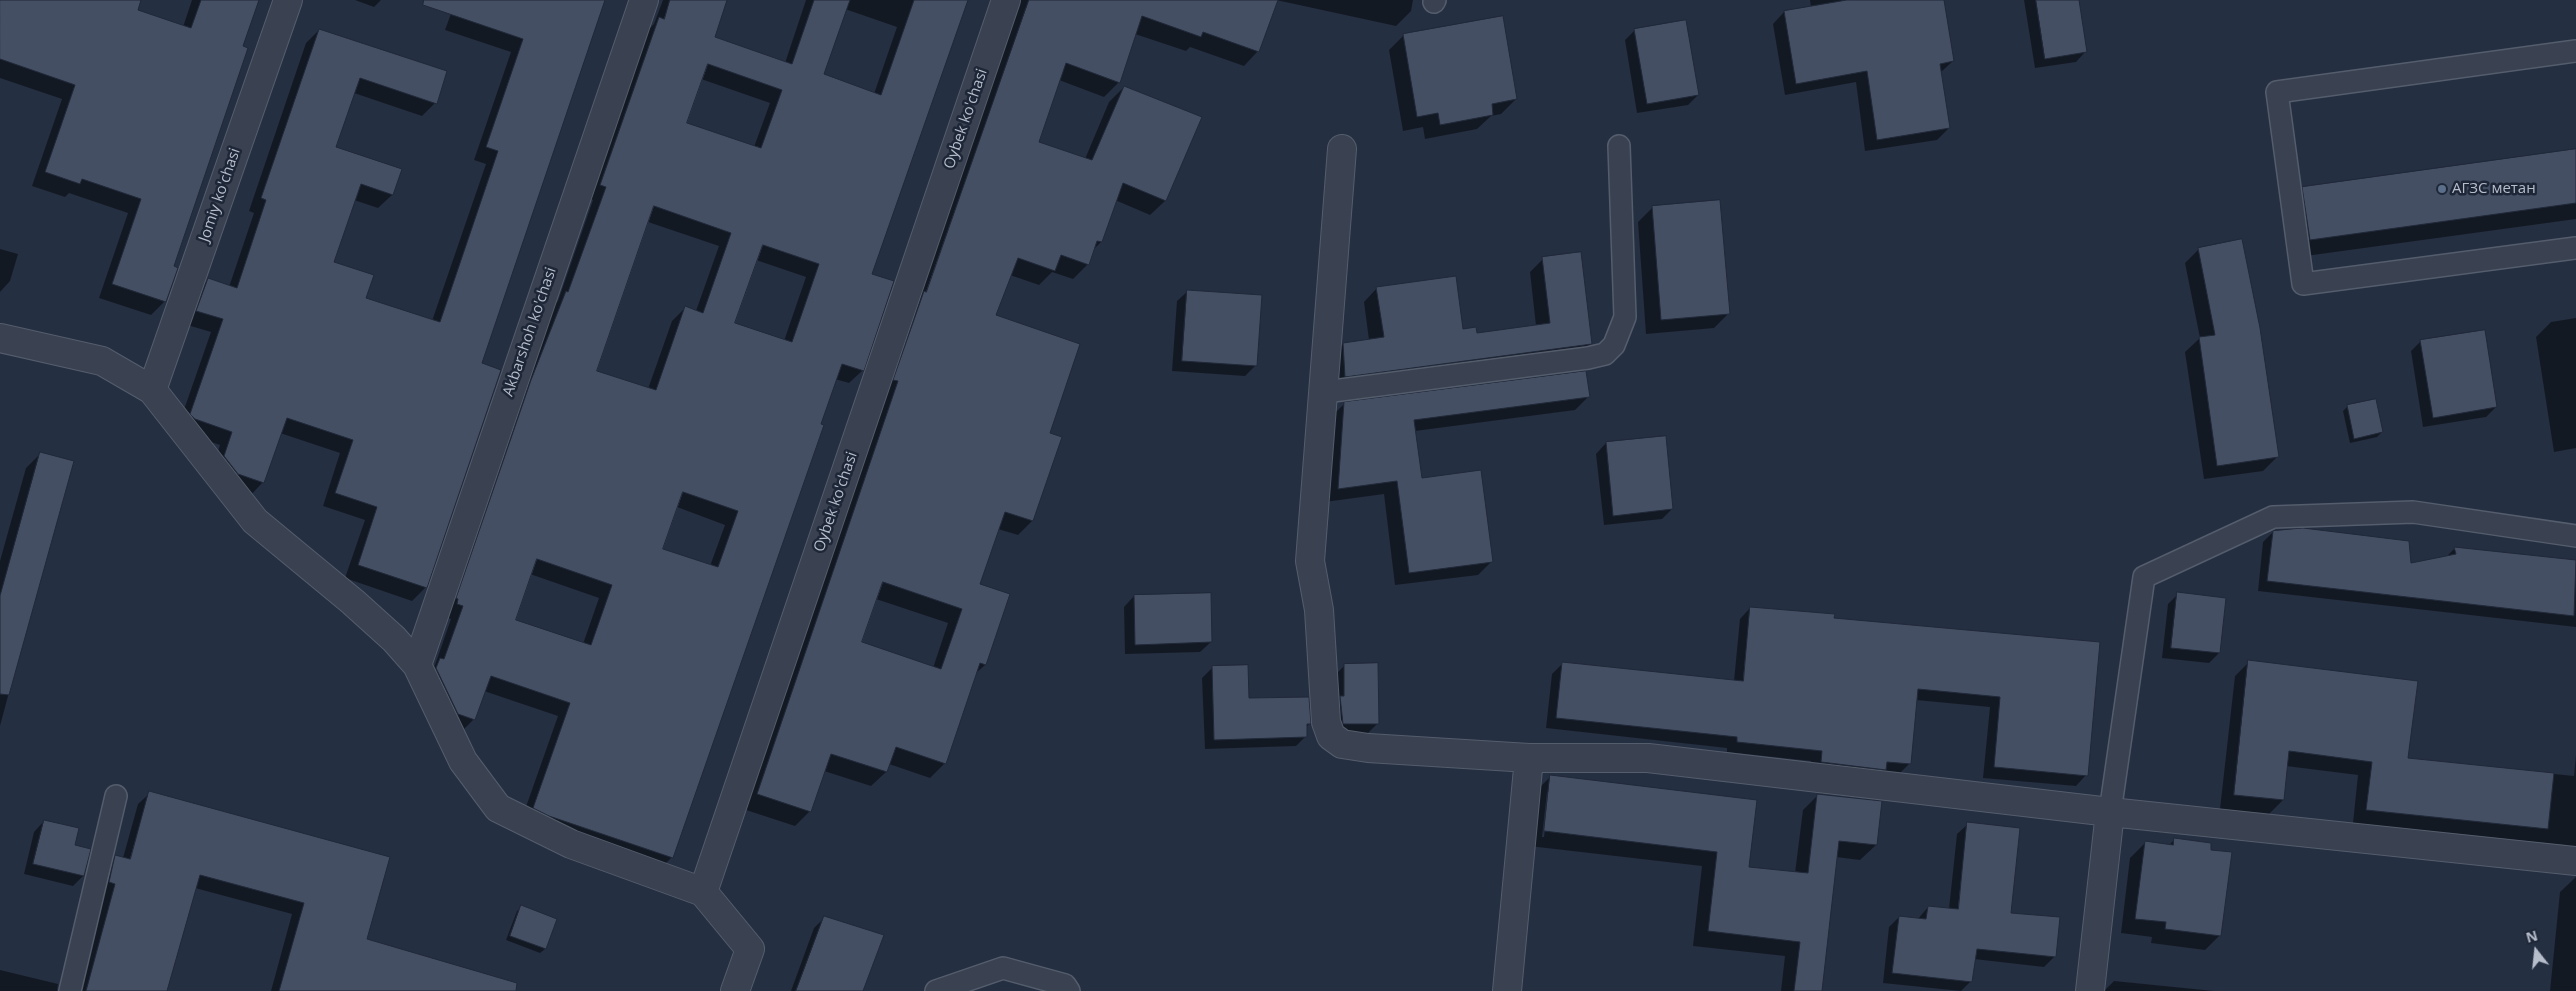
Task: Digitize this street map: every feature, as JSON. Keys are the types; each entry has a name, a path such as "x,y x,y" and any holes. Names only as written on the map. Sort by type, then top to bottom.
{"street":[{"name":"Jomiy ko'chasi","path":"152,390 288,0"},
{"name":"Akbarshoh ko'chasi","path":"417,664 644,0"},
{"name":"Oybek ko'chasi","path":"703,892 1006,0"},
{"path":"1342,149 1325,392 1310,561 1319,610 1322,695 1326,722 1331,736 1342,744 1368,748 1530,758 1648,758 2110,812 2576,861"},
{"path":"0,338 102,361 152,390 255,521 353,602 394,639 417,664 463,761 498,808 571,844 703,892 750,949 736,991"},
{"path":"1507,991 1530,758"},
{"path":"2090,991 2110,812"}],"lane":[{"path":"2576,51 2277,92 2303,284 2576,248"},
{"path":"1325,392 1588,358 1605,354 1614,345 1625,317 1619,146"},
{"path":"2110,812 2144,577 2273,516 2413,512 2576,536"},
{"path":"70,991 116,796"},
{"path":"936,991 1003,968 1065,985 1069,991"}],"building":[{"path":"0,0 141,0 138,10 191,28 201,0 259,0 243,46 248,48 174,266 178,268 166,302 112,284 141,199 82,179 80,184 45,172 75,85 0,59"},
{"path":"424,0 605,0 482,363 501,370 427,588 358,565 377,507 335,493 353,440 287,418 264,483 238,474 224,456 232,432 195,419 190,414 223,319 196,311 208,278 237,288 266,200 261,198 319,29 447,71 437,104 360,78 336,147 402,169 393,195 361,184 334,262 374,275 366,298 440,322 498,151 486,147 523,39 423,5"},
{"path":"670,0 727,0 715,37 792,64 814,0 850,0 824,74 881,95 914,0 968,0 872,274 894,281 864,371 842,364 821,424 824,425 673,858 549,816 533,808 570,703 491,676 475,720 458,714 436,668 440,658 444,659 463,606 457,604 458,599 456,598 531,380 566,291 568,292 606,187 600,185 659,17 664,19","holes":["708,64 782,90 761,148 687,123","654,206 731,233 703,313 685,306 656,390 597,371","763,245 819,264 792,342 735,323","683,492 738,511 718,567 663,549","537,559 612,585 591,645 516,620"]},
{"path":"1029,0 1278,0 1259,52 1203,32 1201,37 1142,16 1120,83 1066,63 1039,142 1092,160 1124,86 1202,117 1166,201 1123,183 1102,242 1097,241 1089,265 1061,255 1055,271 1018,258 996,315 1080,344 1050,433 1062,437 1033,521 1005,512 980,584 1010,594 986,665 980,663 946,764 896,747 887,772 831,754 811,812 757,794 898,381 893,380 924,291 926,292","holes":["883,582 962,609 941,669 862,642"]},
{"path":"1847,0 1944,0 1954,61 1940,64 1950,128 1877,140 1867,71 1796,84 1784,11"},
{"path":"2036,0 2079,0 2087,52 2045,59"},
{"path":"1503,16 1517,99 1492,104 1493,115 1440,125 1438,113 1417,117 1403,34"},
{"path":"1686,20 1699,95 1647,104 1634,29"},
{"path":"2576,149 2576,203 2310,240 2302,187"},
{"path":"1720,200 1730,314 1661,320 1652,206"},
{"path":"2242,239 2260,328 2279,457 2217,466 2199,337 2215,335 2198,248"},
{"path":"1581,252 1592,344 1345,377 1343,343 1384,337 1376,287 1456,276 1463,329 1476,327 1477,333 1550,323 1542,257"},
{"path":"1187,290 1262,295 1257,366 1182,361"},
{"path":"2485,330 2497,407 2433,418 2420,340"},
{"path":"1586,371 1590,397 1414,420 1422,478 1481,470 1493,562 1409,573 1397,481 1338,489 1344,402"},
{"path":"2376,399 2383,432 2354,439 2347,405"},
{"path":"1666,436 1673,509 1613,516 1606,442"},
{"path":"40,452 74,461 9,695 0,694 0,596"},
{"path":"2303,528 2409,541 2411,563 2456,554 2454,547 2576,560 2574,616 2267,581 2273,531"},
{"path":"2177,592 2226,598 2220,653 2171,648"},
{"path":"1211,593 1212,642 1135,645 1134,595"},
{"path":"1750,607 1835,614 1834,618 2100,642 2088,776 1994,767 2000,697 1918,689 1911,764 1887,762 1886,770 1821,762 1822,751 1737,742 1737,737 1556,718 1562,662 1743,681"},
{"path":"2248,660 2418,681 2408,758 2554,773 2548,829 2366,810 2372,762 2289,751 2284,800 2234,795"},
{"path":"1378,663 1379,724 1343,724 1340,696 1344,696 1344,664"},
{"path":"1248,665 1249,698 1309,697 1311,724 1307,724 1307,737 1214,740 1212,666"},
{"path":"1550,775 1757,800 1749,867 1808,873 1817,794 1882,801 1877,845 1839,841 1822,991 1794,991 1800,942 1708,931 1717,852 1544,831"},
{"path":"149,791 390,857 367,939 517,983 516,991 279,991 304,903 200,875 167,991 86,991 115,884 109,882 115,855 130,859"},
{"path":"44,820 79,828 75,845 91,849 84,876 33,864"},
{"path":"1967,822 2020,828 2011,913 2060,917 2056,957 1977,949 1972,982 1892,973 1899,916 1926,919 1928,906 1958,909"},
{"path":"2174,838 2211,843 2211,850 2232,852 2221,936 2165,929 2166,922 2135,919 2145,841 2173,845"},
{"path":"521,905 557,919 546,949 510,936"},
{"path":"824,916 884,935 863,991 796,991"}],"place":[{"name":"АГЗС метан","path":"2442,189"}]}
